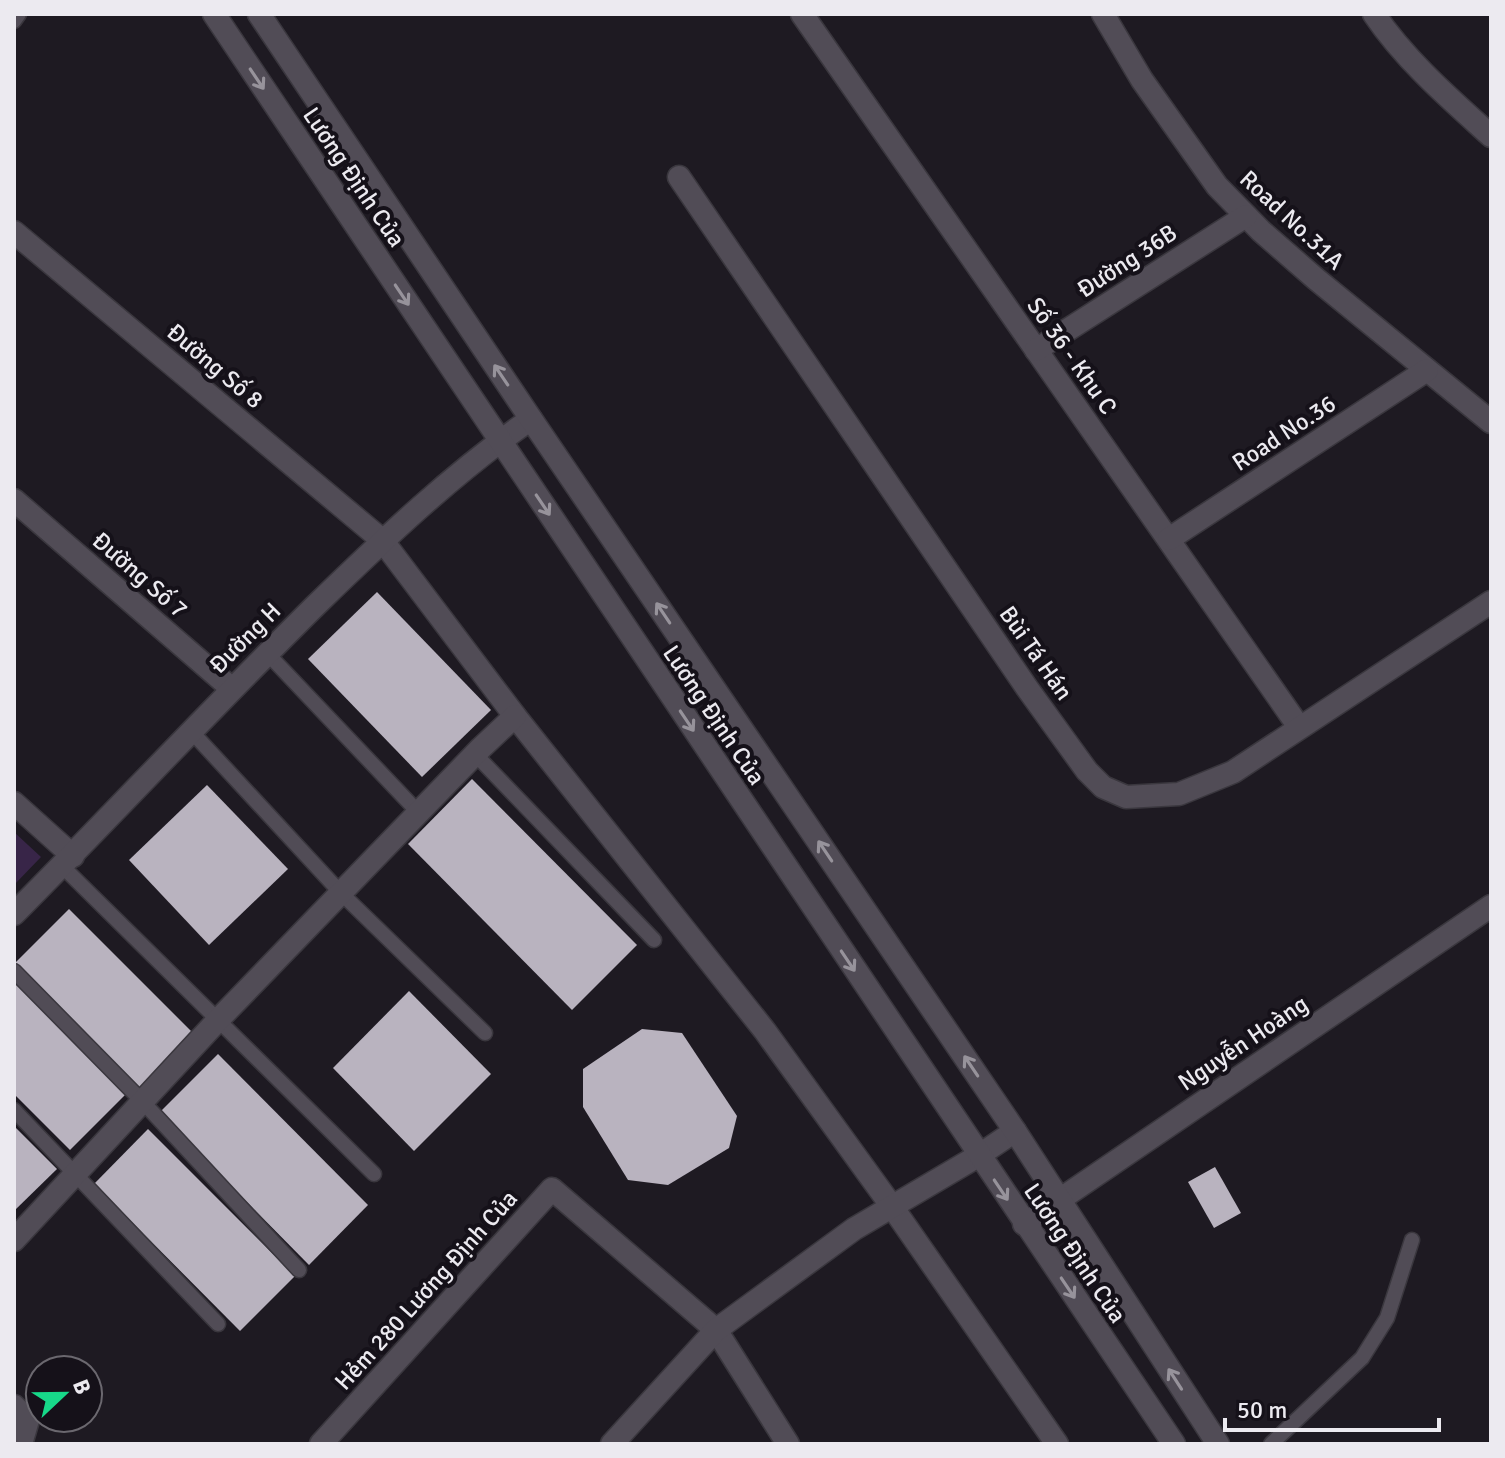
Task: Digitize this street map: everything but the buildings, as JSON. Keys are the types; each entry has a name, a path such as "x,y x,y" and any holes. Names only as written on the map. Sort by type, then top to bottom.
{"street":[{"name":"Lương Định Của","path":"214,14 1174,1444"},
{"name":"Lương Định Của","path":"259,14 1015,1131 1218,1444"},
{"name":"Số 36 - Khu C","path":"802,14 1299,727"},
{"name":"Road No.31A","path":"1103,14 1142,80 1217,186 1305,270 1491,422"},
{"path":"1374,14 1382,27 1436,84 1491,136"},
{"name":"Bùi Tá Hán","path":"679,177 1036,700 1087,771 1103,787 1126,797 1179,794 1233,772 1491,602"},
{"name":"Đường 36B","path":"1036,350 1246,216"},
{"name":"Đường Số 8","path":"14,232 382,540 515,716 765,1031 893,1208"},
{"name":"Road No.36","path":"1169,539 1427,370"},
{"name":"Đường H","path":"14,914 231,688 382,540 499,441 531,419"},
{"name":"Đường Số 7","path":"14,500 231,688"},
{"path":"14,1240 218,1020 515,716"},
{"path":"14,803 68,861"},
{"name":"Nguyễn Hoàng","path":"1024,1224 1491,906"},
{"path":"612,1444 716,1330 854,1229 1015,1131"},
{"name":"Hẻm 280 Lương Định Của","path":"321,1444 552,1189 716,1330 788,1444"},
{"path":"893,1208 1057,1444"},
{"path":"14,1406 28,1420 21,1444"}],"lane":[{"path":"14,21 19,14"},
{"path":"267,653 418,812"},
{"path":"191,731 341,893 485,1033"},
{"path":"475,754 654,940"},
{"path":"68,861 218,1020 374,1174"},
{"path":"14,971 142,1101 299,1270"},
{"path":"14,1110 218,1324"},
{"path":"1271,1444 1362,1358 1387,1318 1412,1240"}],"shaded area":[{"path":"14,832 41,857 14,885"}]}
